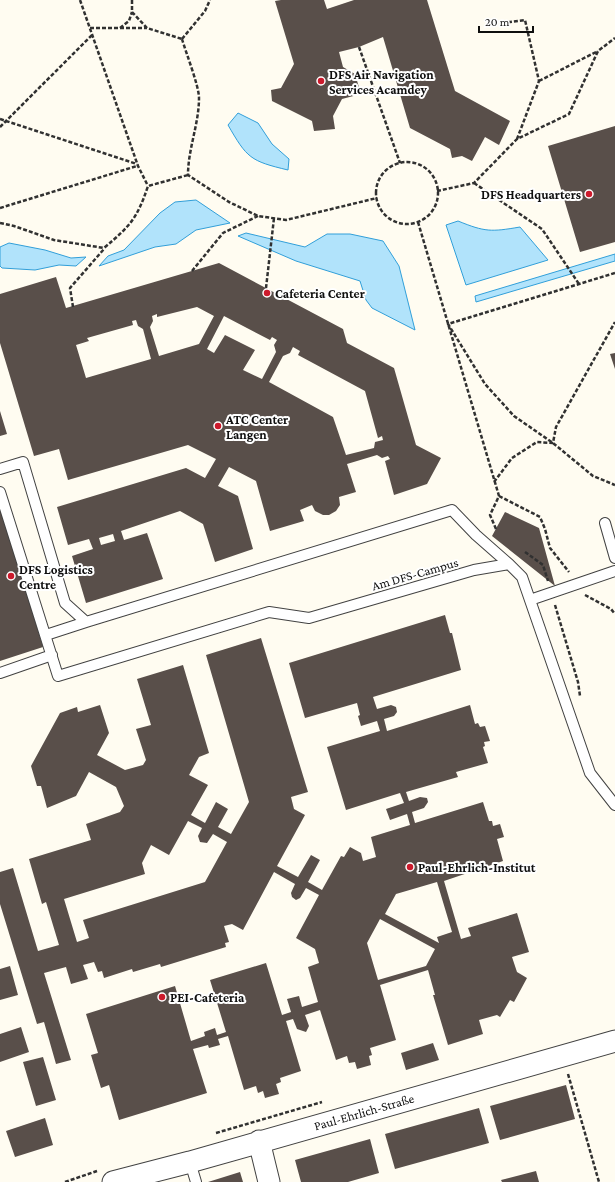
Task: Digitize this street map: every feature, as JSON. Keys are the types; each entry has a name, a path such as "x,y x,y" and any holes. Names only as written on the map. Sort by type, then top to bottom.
{"street":[{"name":"Paul-Ehrlich-Straße","path":"113,1182 137,1179 259,1141 615,1041"},
{"path":"259,1141 269,1182"}],"lane":[{"path":"0,469 22,462 65,603 86,622"},
{"path":"0,492 52,655 0,673"},
{"path":"46,635 452,510 476,535 522,577 590,773 615,805"},
{"path":"605,523 615,558"},
{"name":"Am DFS-Campus","path":"52,655 58,676 269,612 309,618 474,570 509,564"},
{"path":"530,600 615,571"},
{"path":"190,1162 196,1182"}],"path":[{"path":"73,307 70,288 104,248 123,232 139,212 148,186 138,165 80,0"},
{"path":"120,28 129,21 132,12 132,0"},
{"path":"182,39 205,11 210,0"},
{"path":"132,12 147,28"},
{"path":"502,23 525,20 539,81 517,139"},
{"path":"90,28 147,28 182,39"},
{"path":"0,127 92,35"},
{"path":"539,81 598,51 615,38"},
{"path":"182,39 199,97 194,140 188,162 188,175"},
{"path":"359,47 400,163"},
{"path":"437,191 474,183 517,139 569,114 598,51"},
{"path":"0,119 138,165"},
{"path":"409,162 419,164 431,173 436,182 437,191 437,198 434,208 427,216 418,222 404,223 394,221 380,208 376,198 379,180 385,171 394,164 400,163 409,162"},
{"path":"0,208 138,165"},
{"path":"148,186 188,175 229,202 258,216 286,220 376,198"},
{"path":"474,183 542,229 580,284"},
{"path":"192,271 223,234 258,216"},
{"path":"266,288 274,218"},
{"path":"418,222 499,496 540,517 546,529"},
{"path":"0,224 14,226 54,240 104,248"},
{"path":"448,324 615,273"},
{"path":"553,443 556,427 615,322"},
{"path":"448,324 485,384 514,416 553,443 593,476 615,485"},
{"path":"494,482 512,458 537,442 553,443"},
{"path":"496,529 490,515 499,496"},
{"path":"525,552 543,565 578,682 580,697"},
{"path":"563,1056 599,1182"}],"water":[{"path":"238,113 258,123 272,144 289,159 288,170 257,161 245,151 228,125"},
{"path":"196,200 230,223 196,230 176,244 155,247 99,266 108,256 124,250 160,213 175,202"},
{"path":"458,221 488,230 502,230 520,227 548,260 466,285 446,225"},
{"path":"246,233 305,247 327,234 350,234 383,241 399,266 415,330 372,308 366,300 360,281 296,261 238,236"},
{"path":"9,243 45,250 71,258 86,257 76,266 59,265 35,270 2,268 0,266 0,247"},
{"path":"615,254 615,261 476,302 475,296"}],"building":[{"name":"DFS Air Navigation Services Acamdey","path":"324,0 327,9 354,0 427,0 455,91 510,121 499,145 485,137 472,161 462,156 452,158 450,149 410,128 383,37 359,47 339,52 343,67 355,74 361,94 342,99 333,116 335,129 314,131 312,121 272,101 271,90 281,88 294,64 275,1"},
{"name":"DFS Headquarters","path":"615,126 615,242 580,252 548,146"},
{"name":"ATC Center Langen","path":"219,263 343,329 347,343 394,368 416,445 441,458 427,484 394,495 385,461 390,459 388,456 382,458 377,455 347,464 356,492 339,497 340,505 336,511 329,515 323,515 315,511 312,505 300,510 304,521 270,531 256,481 229,467 218,486 238,496 253,549 215,562 203,524 180,511 121,531 124,540 147,533 163,579 86,603 72,556 93,549 89,539 68,545 57,507 186,468 205,478 216,459 188,445 68,480 59,449 34,456 0,343 0,294 56,277 66,308","holes":["197,307 214,316 199,344 159,356 150,327 153,321 152,316 157,314 157,317","224,316 270,340 272,337 277,340 274,345 276,352 262,379 243,370 255,350 225,335 214,353 207,349","136,320 138,326 143,329 151,359 86,378 76,345 89,341 87,338 133,325 132,321","293,347 300,351 298,355 365,391 378,438 382,436 383,440 375,442 374,448 346,455 333,417 269,382 283,356 290,353","113,534 115,541 101,545 99,538"]},
{"path":"615,353 615,369 610,354"},
{"path":"0,411 7,434 0,436"},
{"name":"DFS Logistics Centre","path":"0,505 43,647 0,661"},
{"path":"505,512 539,528 555,586 492,536"},
{"name":"Paul-Ehrlich-Institut","path":"445,615 450,633 452,633 461,670 373,697 377,709 391,705 396,707 397,712 394,716 384,719 387,731 470,705 475,724 478,723 480,727 485,726 490,741 484,742 485,746 483,747 488,763 456,772 458,777 406,792 409,801 420,797 427,798 428,802 424,808 412,812 415,823 483,802 489,821 492,821 493,826 500,824 504,837 497,839 503,861 444,881 461,939 471,936 468,928 517,913 529,952 512,957 517,972 527,978 514,1002 510,1000 500,1017 497,1015 479,1020 483,1034 448,1045 433,995 435,995 428,970 380,985 396,1040 370,1048 372,1055 369,1056 371,1065 357,1069 355,1062 349,1063 347,1056 336,1060 320,1010 305,1015 309,1026 306,1032 297,1029 293,1019 286,1021 301,1071 280,1078 281,1082 276,1084 279,1094 265,1098 263,1091 258,1093 256,1086 244,1090 228,1036 218,1039 220,1045 209,1048 208,1045 193,1049 207,1093 119,1120 109,1085 101,1088 91,1055 98,1053 86,1014 175,986 191,1041 205,1036 204,1032 215,1028 217,1035 226,1032 210,980 266,963 282,1015 291,1012 287,999 299,996 302,1007 318,1002 308,967 319,963 315,949 296,938 319,895 306,888 300,898 296,900 292,897 291,893 295,884 274,872 243,930 232,924 224,926 229,942 225,943 226,947 161,967 160,964 133,972 132,969 104,978 102,971 98,972 94,962 83,965 88,979 71,984 66,967 44,973 71,1060 56,1064 44,1022 37,1024 0,904 0,872 13,868 38,951 59,945 46,902 42,904 29,859 91,840 86,824 120,812 124,806 116,787 89,772 76,796 47,808 41,786 37,786 31,766 60,713 77,707 78,712 100,705 109,733 97,755 125,770 143,765 146,760 136,729 151,725 137,679 183,665 209,753 199,757 189,775 208,785 191,815 205,823 216,802 228,809 218,827 231,834 249,802 206,655 261,638 308,792 291,797 294,809 305,815 277,866 298,877 311,855 320,860 308,882 322,890 341,856 344,857 350,847 361,853 363,861 376,857 371,837 410,825 407,814 390,820 386,809 404,803 400,793 346,810 327,747 380,731 377,721 361,726 358,716 360,715 357,703 305,718 289,663","holes":["188,821 202,828 198,836 200,842 207,843 213,834 227,842 205,882 83,920 89,938 77,942 64,899 145,874 142,863 151,845 169,855","437,882 452,932 437,937 439,943 385,914 396,894","380,919 435,949 426,966 378,980 367,943"]},
{"path":"10,966 18,995 0,1000 0,969"},
{"path":"21,1027 29,1052 0,1062 0,1034"},
{"path":"433,1043 439,1060 406,1070 401,1053"},
{"path":"43,1057 56,1100 36,1106 23,1062"},
{"path":"566,1085 575,1119 500,1140 490,1106"},
{"path":"479,1108 489,1143 395,1169 385,1134"},
{"path":"45,1118 53,1145 15,1157 6,1131"},
{"path":"370,1139 379,1173 348,1182 301,1182 295,1160"},
{"path":"536,1171 539,1182 502,1182 501,1180"},
{"path":"240,1172 243,1182 208,1182"}],"place":[{"name":"DFS Air Navigation Services Acamdey","path":"321,81"},
{"name":"DFS Headquarters","path":"589,194"},
{"name":"Cafeteria Center","path":"267,293"},
{"name":"ATC Center Langen","path":"218,426"},
{"name":"DFS Logistics Centre","path":"11,576"},
{"name":"Paul-Ehrlich-Institut","path":"410,867"},
{"name":"PEI-Cafeteria","path":"162,997"}]}
